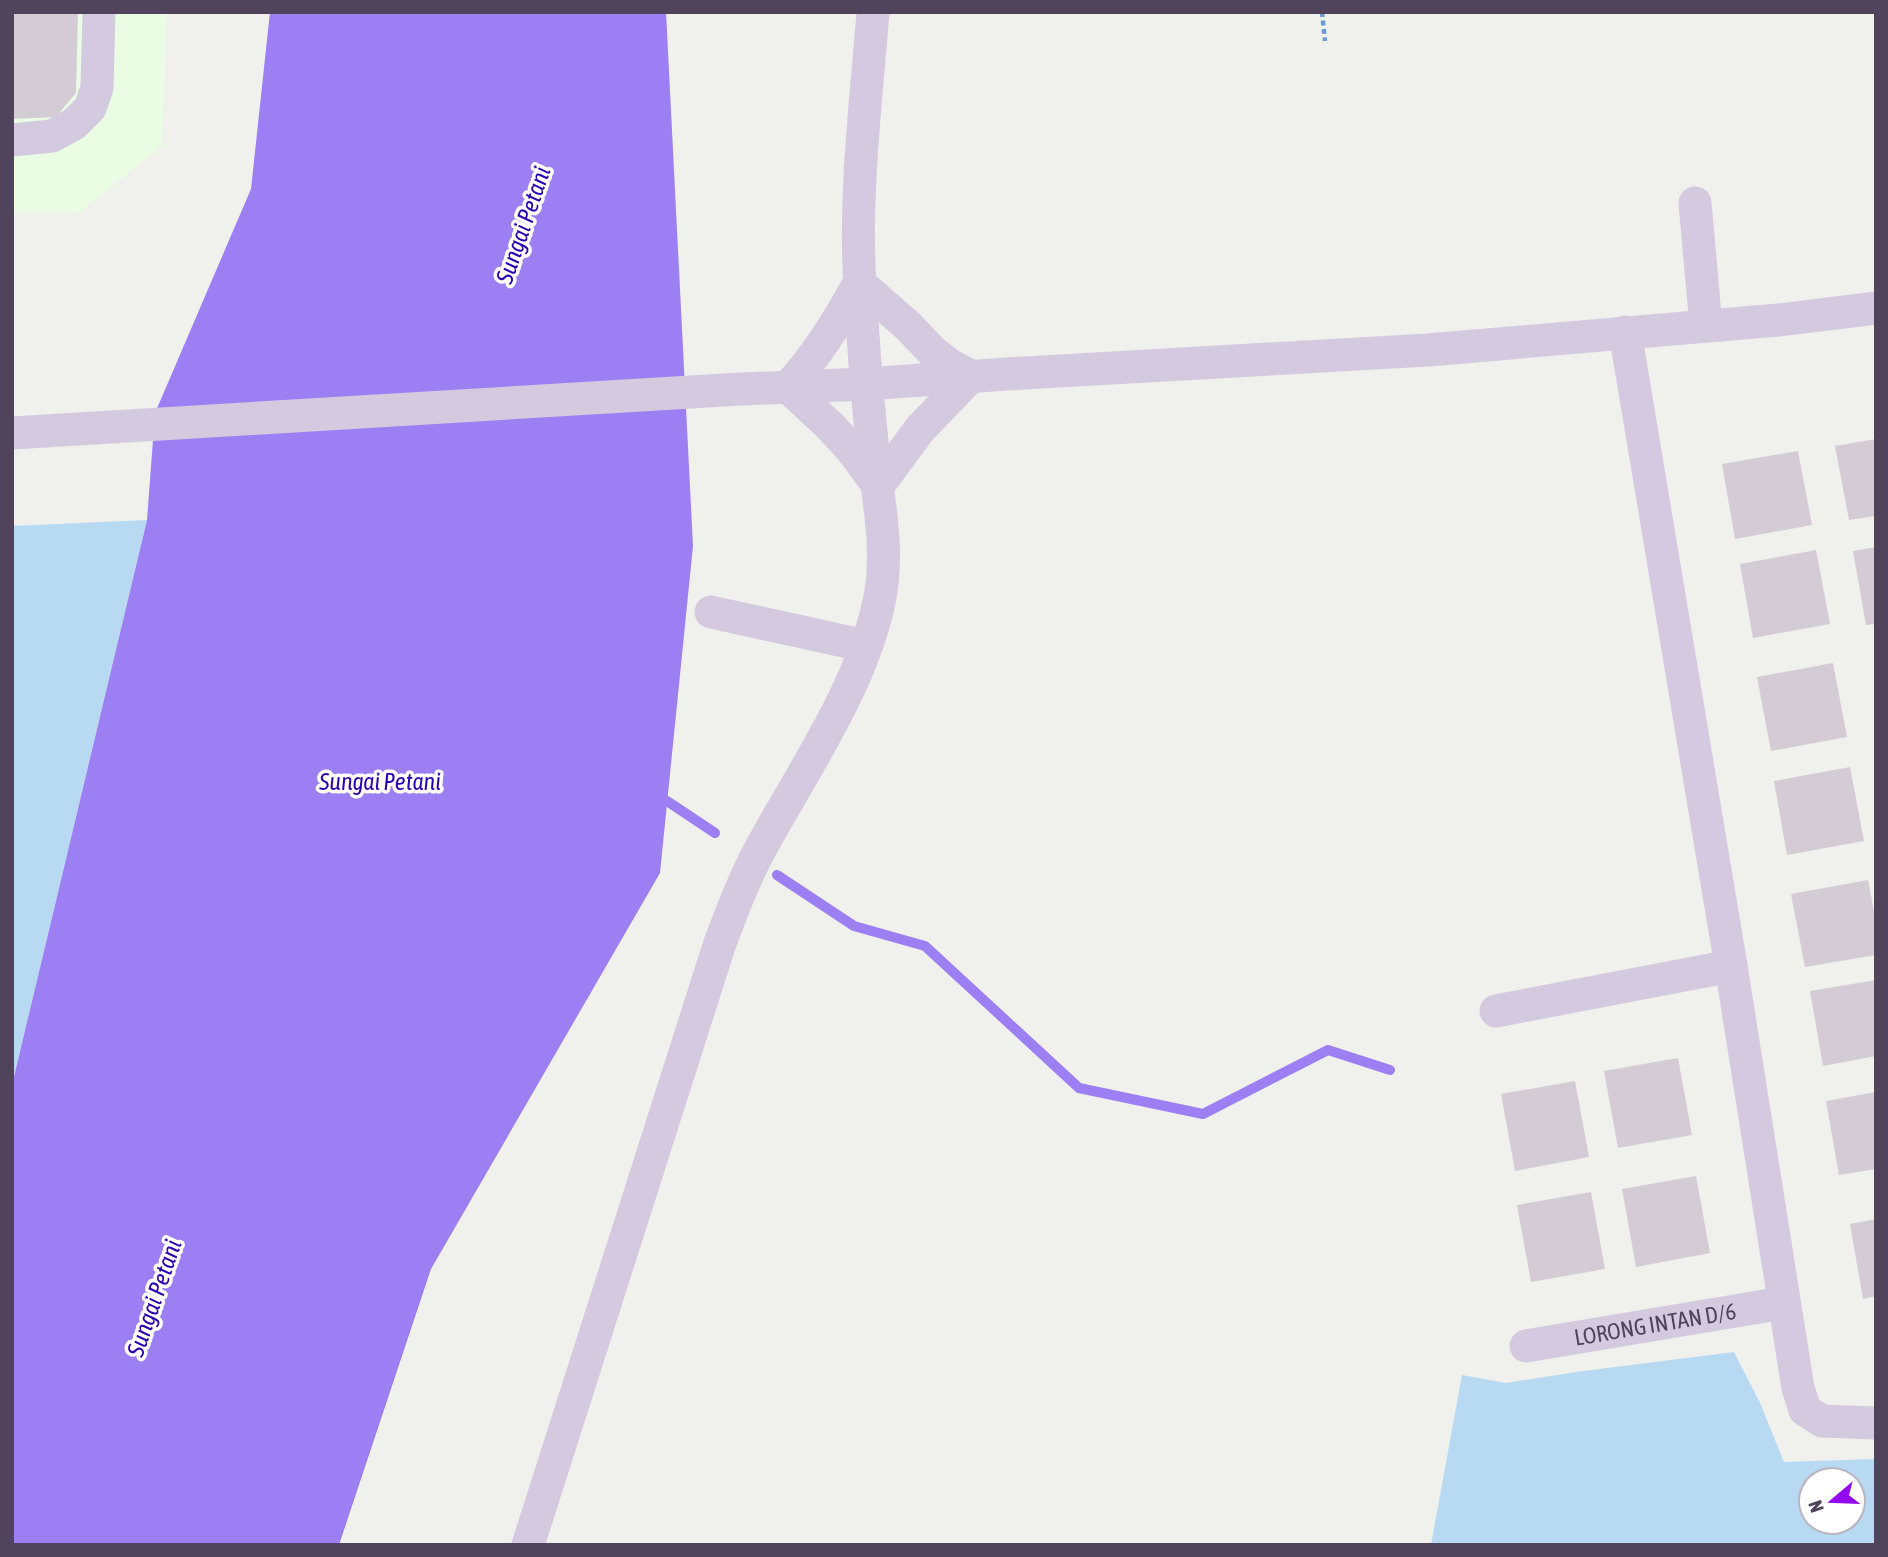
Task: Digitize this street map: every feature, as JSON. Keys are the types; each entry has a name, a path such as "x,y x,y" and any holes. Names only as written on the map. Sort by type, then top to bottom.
{"street":[{"path":"12,140 52,136 74,124 90,108 97,88 99,12"},
{"path":"528,1545 719,946 741,888 766,837 849,690 879,602 884,562 883,527 866,384 859,283 861,170 873,12"},
{"path":"1695,203 1706,326"},
{"path":"859,283 933,352 971,376"},
{"path":"788,387 829,334 859,283"},
{"path":"12,433 1428,350 1778,320 1876,308"},
{"path":"1625,332 1731,966 1798,1388 1805,1410 1822,1421 1876,1423"},
{"path":"878,486 920,429 971,376"},
{"path":"788,387 852,450 878,486"},
{"path":"711,612 866,646"},
{"path":"1496,1011 1731,966"},
{"name":"LORONG INTAN D/6","path":"1526,1346 1783,1303"}],"path":[{"path":"1322,12 1325,41"}],"shaded area":[{"path":"12,12 167,12 162,146 80,212 12,213"},
{"path":"147,520 12,1085 12,526"},
{"path":"1734,1352 1760,1403 1784,1462 1876,1459 1876,1545 1431,1545 1462,1375 1506,1383"}],"water":[{"name":"Sungai Petani","path":"270,12 666,12 693,546 660,873 431,1269 339,1545 12,1545 12,1085 147,520 155,413 251,189"}],"building":[{"path":"12,12 78,12 76,93 56,117 12,119"},
{"path":"1876,439 1876,516 1849,520 1835,446"},
{"path":"1798,451 1812,525 1735,539 1722,464"},
{"path":"1876,547 1876,624 1866,625 1853,551"},
{"path":"1816,550 1830,624 1753,638 1740,564"},
{"path":"1833,663 1847,737 1771,751 1757,677"},
{"path":"1850,767 1864,841 1787,855 1774,781"},
{"path":"1868,880 1876,922 1876,955 1805,967 1791,894"},
{"path":"1876,980 1876,1056 1823,1066 1810,991"},
{"path":"1678,1058 1692,1135 1618,1148 1604,1071"},
{"path":"1575,1081 1589,1157 1515,1171 1501,1094"},
{"path":"1876,1092 1876,1169 1839,1175 1826,1101"},
{"path":"1696,1176 1710,1253 1636,1267 1622,1189"},
{"path":"1591,1192 1605,1269 1531,1282 1517,1205"},
{"path":"1876,1219 1876,1296 1863,1299 1850,1224"}],"waterway":[{"path":"655,796 715,833"},
{"path":"777,875 854,926 925,946 1079,1088 1203,1114 1328,1050 1390,1070"}]}
